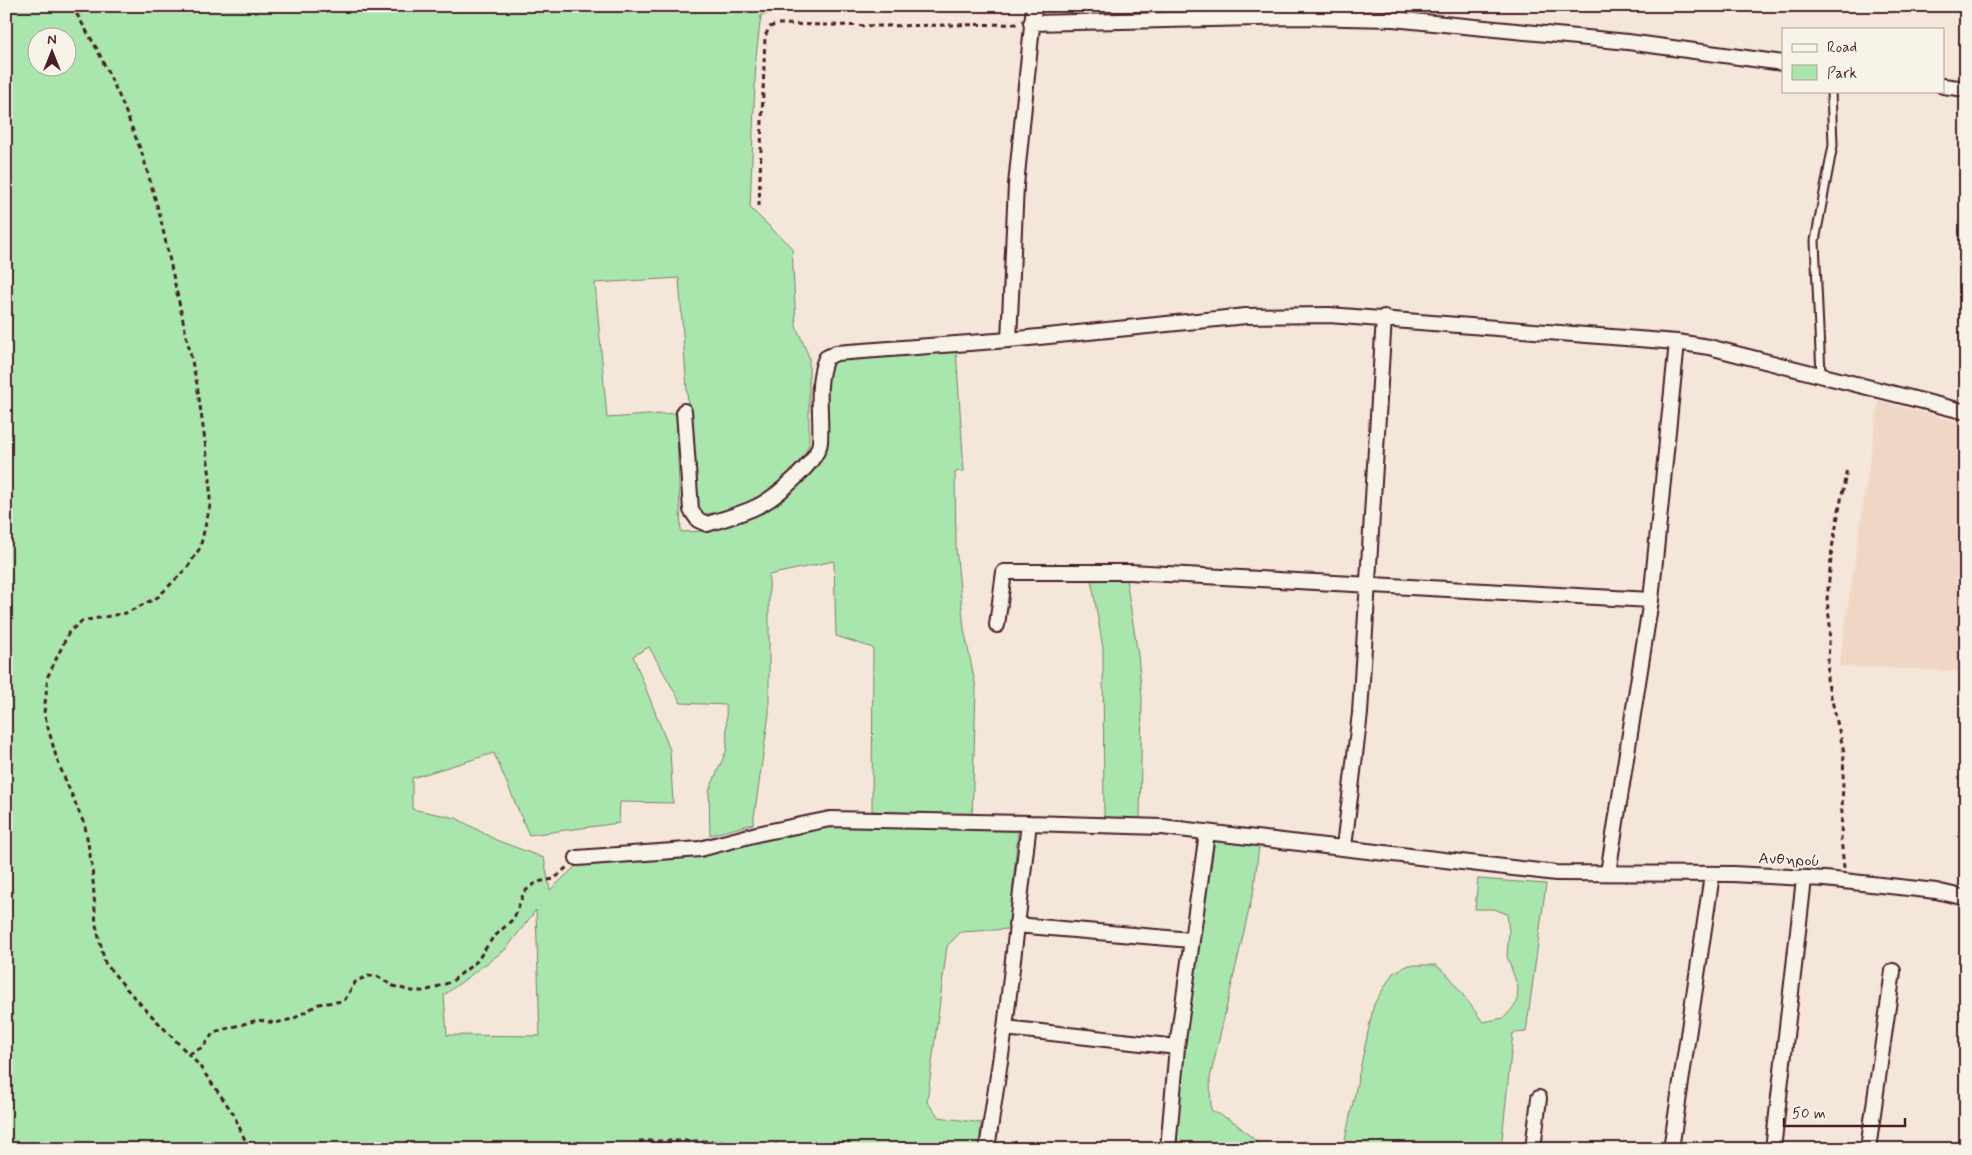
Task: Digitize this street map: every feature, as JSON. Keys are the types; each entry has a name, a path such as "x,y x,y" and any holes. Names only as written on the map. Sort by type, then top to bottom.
{"street":[{"path":"1009,340 1016,185 1034,6"},
{"path":"1031,23 1299,17 1393,19 1628,42 1782,63"},
{"path":"1944,86 1966,89"},
{"path":"684,411 691,510 698,520 707,524 757,507 772,498 814,458 820,443 820,371 826,358 836,353 1009,340 1246,316 1329,315 1384,318 1677,342 1709,347 1821,374 1966,412"},
{"path":"1344,847 1360,712 1384,318"},
{"path":"1608,873 1651,600 1677,342"},
{"path":"997,625 1004,572 1130,572 1651,600"},
{"name":"Ανθηρού","path":"577,858 700,849 757,834 830,819 1029,823 1162,827 1547,872 1712,875 1845,881 1936,891 1966,898"},
{"path":"987,1149 1005,1028 1029,823"},
{"path":"1168,1149 1177,1047 1207,833"},
{"path":"1671,1149 1712,875"},
{"path":"1773,1149 1804,879"},
{"path":"1016,924 1191,940"},
{"path":"1868,1149 1893,971"},
{"path":"1005,1028 1177,1047"},
{"path":"1533,1149 1539,1098"}],"lane":[{"path":"1821,374 1815,241 1833,145 1831,92"}],"path":[{"path":"72,6 97,49 121,100 143,156 160,216 197,384 210,476 210,506 200,548 178,578 158,598 126,613 82,621 69,632 48,676 44,713 57,760 85,826 92,866 96,925 105,963 131,994 189,1054 233,1113 249,1149"},
{"path":"759,206 766,36 770,27 777,24 880,26 1031,23"},
{"path":"1845,881 1840,838 1844,752 1827,679 1830,631 1828,600 1831,565 1846,468"},
{"path":"189,1054 203,1047 214,1032 258,1020 275,1023 293,1019 319,1004 344,1002 356,981 368,976 377,976 392,986 410,991 425,991 451,982 477,961 492,939 514,918 524,892 537,882 554,879 577,858"},
{"path":"639,1141 701,1141 856,1149"}],"shaded area":[{"path":"1879,401 1966,424 1966,629 1960,671 1839,666"}],"green space":[{"path":"6,6 788,6 788,10 761,15 756,57 750,208 792,248 796,326 809,357 809,444 802,461 771,493 742,509 705,514 695,504 679,278 595,283 607,418 676,413 681,532 711,531 770,508 809,469 823,449 818,360 956,349 964,471 955,472 956,548 964,629 976,688 972,816 872,811 873,648 836,636 834,561 769,575 769,714 753,824 710,835 709,791 727,749 726,705 681,703 649,647 633,656 670,750 673,803 620,802 619,823 529,835 494,753 412,778 412,809 456,818 496,840 544,858 550,890 577,865 680,859 768,837 835,826 1018,830 1009,929 961,932 947,946 927,1102 939,1117 981,1123 979,1149 6,1149","holes":["536,910 540,1036 447,1035 444,995 506,949"]},
{"path":"1091,578 1126,579 1138,655 1142,698 1140,819 1104,818 1103,648"},
{"path":"1215,839 1259,846 1254,888 1210,1078 1211,1110 1234,1122 1265,1149 1173,1149 1182,1055"},
{"path":"1478,879 1546,884 1526,1032 1513,1033 1501,1149 1343,1149 1374,1004 1393,973 1409,965 1436,965 1449,976 1483,1022 1504,1018 1517,1003 1518,987 1507,956 1509,932 1507,914 1494,909 1475,909"}]}
